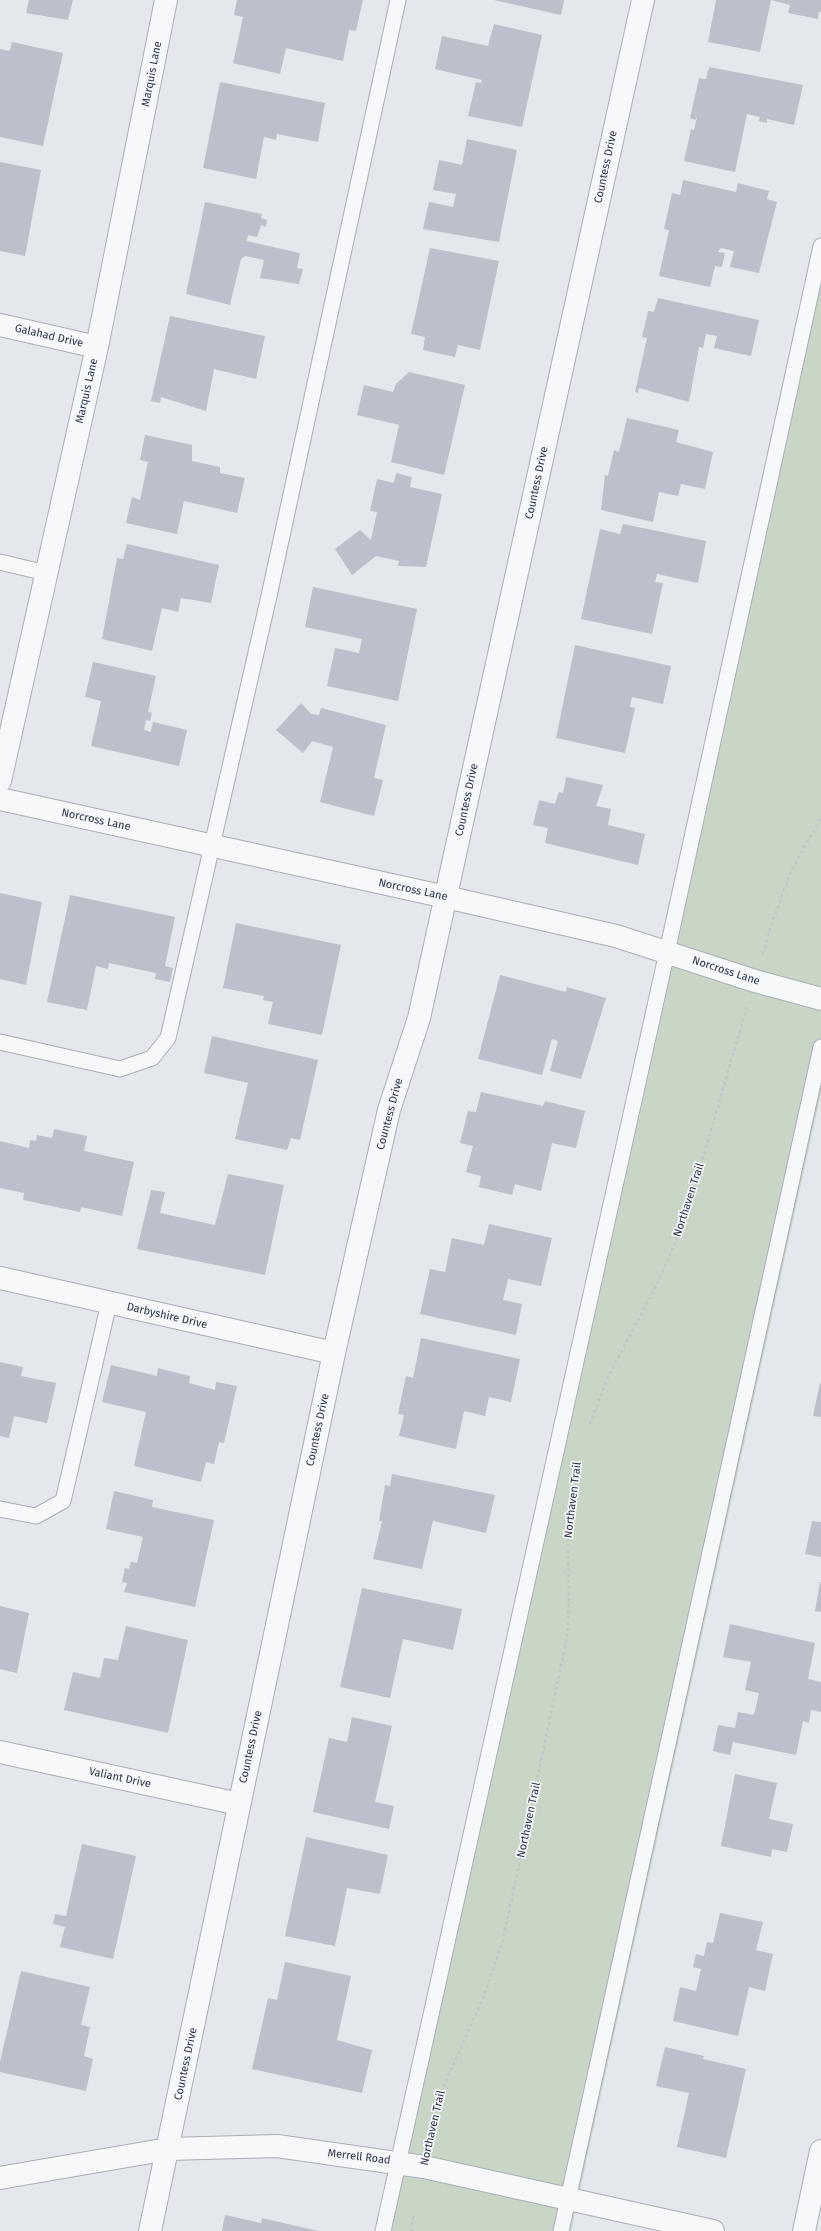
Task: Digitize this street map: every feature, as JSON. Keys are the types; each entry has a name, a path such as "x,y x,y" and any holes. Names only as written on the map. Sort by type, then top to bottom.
{"street":[{"name":"Marquis Lane","path":"0,781 97,347 166,0"},
{"name":"Countess Drive","path":"150,2231 334,1353 389,1110 419,1018 643,0"},
{"name":"Galahad Drive","path":"0,325 97,347"},
{"name":"Norcross Lane","path":"0,799 616,936 754,981 821,999"},
{"name":"Darbyshire Drive","path":"0,1278 334,1353"},
{"name":"Valiant Drive","path":"0,1752 239,1804"},
{"name":"Merrell Road","path":"0,2178 168,2149 277,2146 398,2162 713,2231"},
{"path":"804,2231 821,2151"}],"lane":[{"path":"0,1042 120,1069 152,1058 168,1038 269,596 398,0"},
{"path":"383,2231 667,952 821,246"},
{"path":"0,562 46,573"},
{"path":"561,2231 821,1047"},
{"path":"0,1509 36,1516 62,1501 109,1303"}],"path":[{"name":"Northaven Trail","path":"589,1424 607,1379 654,1290 674,1246 692,1195 773,920 792,869 821,818"},
{"name":"Northaven Trail","path":"439,2098 449,2070 484,1996 503,1940 567,1638 569,1601 568,1542 571,1506"},
{"path":"411,2231 415,2210"}],"green space":[{"path":"821,252 821,1093 571,2231 386,2231"}],"building":[{"path":"29,0 73,0 68,20 26,13"},
{"path":"237,0 363,0 356,31 349,30 343,61 286,48 280,74 233,63 243,17 234,15"},
{"path":"494,0 564,0 561,15"},
{"path":"716,0 771,0 760,52 708,42"},
{"path":"771,0 821,0 821,12 819,12 818,19 788,13 790,5"},
{"path":"494,24 542,35 522,127 468,116 476,82 481,83 482,80 435,69 442,36 488,46"},
{"path":"12,42 63,53 43,146 0,137 0,49 10,51"},
{"path":"709,67 803,85 794,125 767,119 767,123 759,121 760,117 747,114 735,172 684,161 691,129 694,130 697,117 695,120 690,118 699,78 706,79"},
{"path":"220,82 325,103 318,142 277,134 276,140 264,137 256,179 203,168"},
{"path":"467,139 517,150 499,242 423,229 429,202 453,207 456,194 433,190 439,160 462,165"},
{"path":"0,162 41,170 25,256 0,251"},
{"path":"683,180 736,192 738,183 769,191 767,199 777,202 759,273 730,267 734,251 721,248 718,252 725,253 722,267 715,266 710,287 659,276 669,230 664,229 672,193 680,195"},
{"path":"205,202 262,214 261,218 267,220 266,227 261,225 257,237 248,235 246,241 300,253 297,268 303,269 299,284 260,278 264,260 245,256 241,259 230,305 186,294"},
{"path":"430,248 499,261 480,350 458,345 455,357 423,350 425,337 411,334"},
{"path":"658,298 759,320 751,356 714,348 717,336 706,334 703,348 699,347 689,402 639,388 638,393 635,392 647,338 642,337 648,311 654,312"},
{"path":"170,316 265,336 256,379 214,369 206,411 161,397 160,403 151,401"},
{"path":"409,372 465,385 444,475 391,462 399,425 357,415 364,385 393,392 396,384"},
{"path":"627,418 679,430 676,442 713,452 705,489 681,484 678,496 659,492 653,522 601,510 605,475 608,476 614,450 619,452"},
{"path":"145,435 192,445 192,461 220,467 220,473 245,478 237,513 184,501 177,534 126,523 132,497 140,500 148,462 140,460"},
{"path":"396,473 412,477 410,487 442,494 426,567 398,566 399,561 376,556 352,575 335,549 360,530 371,540 377,512 370,511 377,479 394,483"},
{"path":"623,524 706,541 698,583 657,574 655,582 663,583 652,634 581,619 600,529 620,534"},
{"path":"127,544 219,565 211,603 181,598 178,612 162,608 152,651 102,639 117,558 123,559"},
{"path":"313,587 417,609 398,701 327,686 335,648 359,653 362,639 305,627"},
{"path":"575,645 671,666 663,704 632,697 630,707 635,708 625,753 556,738"},
{"path":"93,662 156,676 148,712 152,713 150,721 146,720 144,730 151,732 153,722 187,730 179,766 91,746 101,701 85,697"},
{"path":"301,703 311,714 319,715 321,708 386,725 374,778 383,780 374,816 320,802 333,747 312,741 303,753 276,730"},
{"path":"566,777 603,785 596,806 611,809 608,825 645,834 638,865 545,843 548,828 533,825 539,800 555,804 559,792 563,793"},
{"path":"0,893 42,902 26,985 0,979"},
{"path":"70,895 175,917 165,966 173,968 170,982 155,979 156,973 109,963 108,969 96,966 87,1010 47,1002"},
{"path":"236,923 341,945 322,1035 268,1024 273,1002 263,1000 264,996 223,988"},
{"path":"500,975 566,992 567,987 606,998 581,1079 550,1071 558,1041 552,1039 542,1075 478,1059"},
{"path":"212,1036 318,1060 300,1140 291,1138 287,1150 235,1139 248,1083 204,1073"},
{"path":"481,1092 543,1106 545,1101 585,1111 576,1148 552,1143 541,1191 515,1184 512,1195 479,1187 481,1176 466,1172 473,1146 460,1143 468,1111 476,1112"},
{"path":"54,1129 87,1136 84,1151 134,1162 122,1216 81,1207 80,1212 23,1200 24,1193 0,1188 0,1141 29,1148 30,1140 36,1141 37,1135 52,1138"},
{"path":"228,1174 284,1185 265,1275 137,1249 151,1190 165,1192 160,1213 215,1225"},
{"path":"489,1224 552,1238 541,1286 508,1279 503,1300 522,1304 516,1335 420,1314 430,1269 445,1272 452,1238 484,1245"},
{"path":"421,1338 520,1359 511,1402 489,1397 485,1416 464,1411 456,1449 399,1436 404,1415 398,1414 406,1376 413,1378"},
{"path":"0,1362 23,1367 21,1376 56,1383 47,1423 14,1416 9,1438 0,1436"},
{"path":"111,1365 157,1376 158,1368 190,1376 189,1383 215,1390 216,1382 237,1386 224,1443 219,1442 214,1464 206,1462 201,1482 134,1466 146,1412 102,1402"},
{"path":"821,1383 821,1417 813,1416"},
{"path":"392,1474 495,1495 486,1533 433,1521 422,1569 373,1559 382,1521 379,1521 385,1485 390,1486"},
{"path":"114,1491 153,1500 152,1507 214,1520 195,1607 124,1592 127,1583 122,1582 125,1568 129,1569 131,1562 137,1563 143,1537 106,1529"},
{"path":"812,1521 821,1522 821,1557 805,1554"},
{"path":"821,1582 821,1612 815,1611"},
{"path":"362,1588 462,1609 453,1650 403,1639 390,1698 340,1687"},
{"path":"0,1606 29,1613 17,1673 0,1669"},
{"path":"730,1624 815,1643 808,1679 821,1682 821,1712 811,1710 809,1723 803,1721 796,1755 733,1742 730,1755 713,1751 718,1725 735,1728 738,1712 754,1715 759,1693 745,1690 751,1662 723,1657"},
{"path":"126,1626 188,1640 168,1733 64,1710 73,1672 100,1678 104,1658 118,1660"},
{"path":"352,1717 392,1726 375,1802 394,1806 389,1829 313,1812 329,1738 347,1742"},
{"path":"735,1774 777,1783 769,1819 793,1824 787,1852 772,1849 771,1857 721,1846"},
{"path":"306,1837 388,1855 380,1894 347,1888 335,1946 285,1936"},
{"path":"82,1844 136,1856 113,1959 60,1947 65,1927 53,1924 55,1914 66,1916"},
{"path":"720,1913 763,1922 756,1950 773,1954 765,1991 749,1987 738,2036 673,2021 680,1987 696,1991 701,1969 693,1967 696,1954 704,1956 707,1942 713,1943"},
{"path":"285,1962 351,1976 337,2040 372,2050 362,2093 252,2069 268,1998 277,2000"},
{"path":"21,1971 90,1987 81,2025 90,2027 84,2056 93,2059 86,2091 0,2072 0,2062"},
{"path":"665,2047 704,2056 703,2059 746,2069 726,2158 677,2147 689,2093 656,2086"},
{"path":"225,2215 261,2223 262,2218 318,2231 222,2231"}]}
